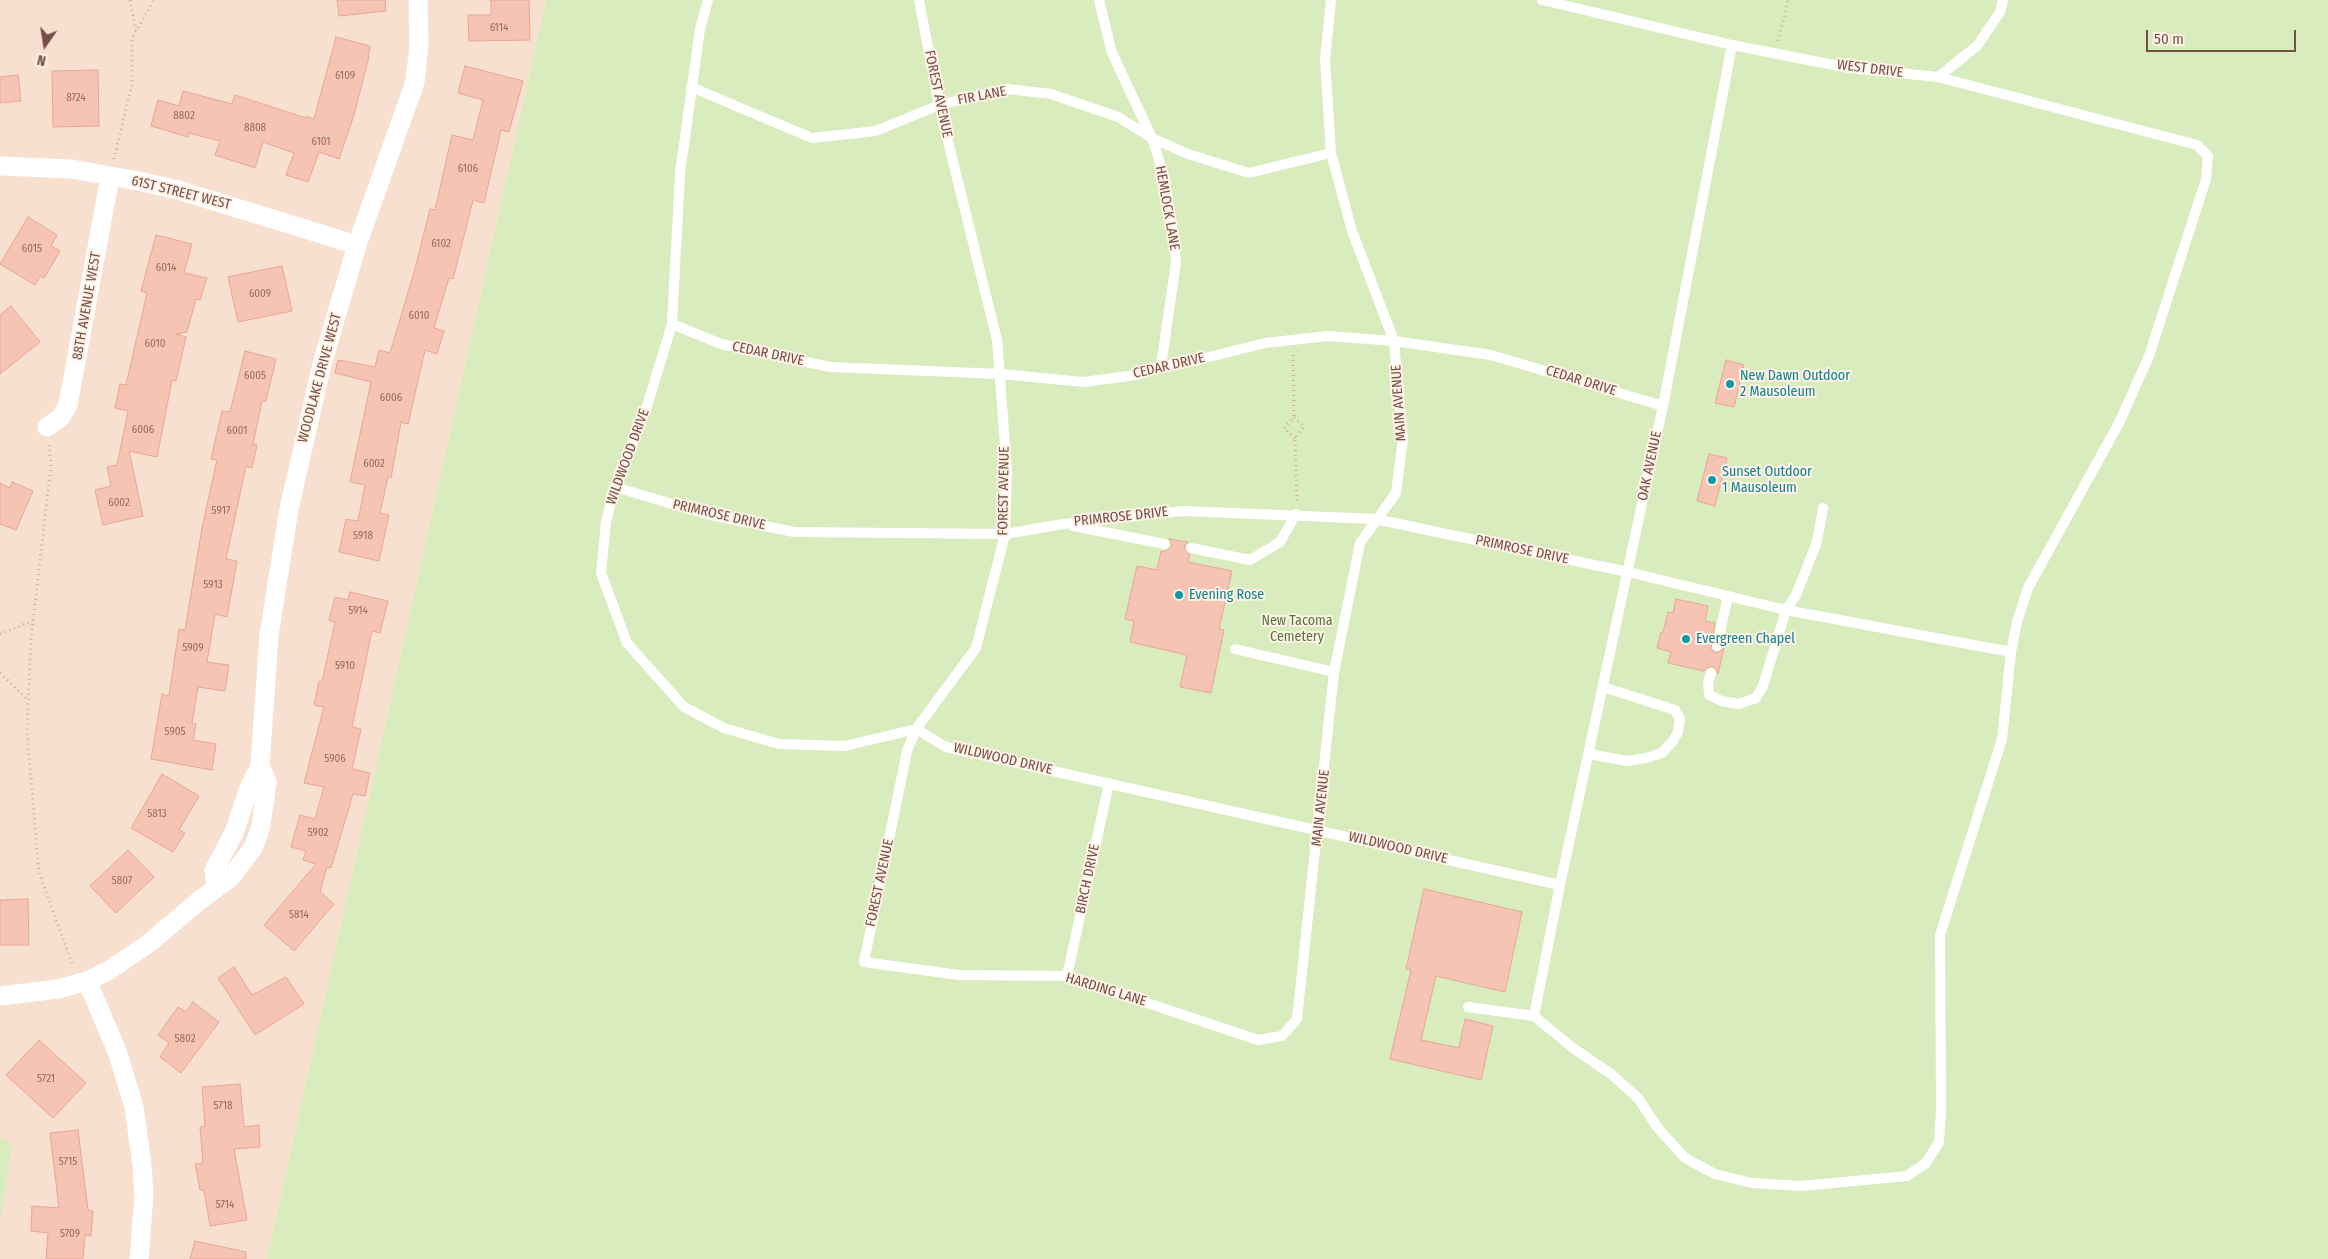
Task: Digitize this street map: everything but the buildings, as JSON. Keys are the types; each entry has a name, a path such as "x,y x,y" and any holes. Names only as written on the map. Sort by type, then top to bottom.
{"street":[{"name":"WOODLAKE DRIVE WEST","path":"0,996 58,990 83,983 108,971 148,944 216,887 231,878 253,848 262,826 267,782 260,766 269,635 289,508 322,364 357,245 415,82 420,45 418,0"},
{"name":"61ST STREET WEST","path":"0,166 47,167 178,190 357,245"},
{"name":"88TH AVENUE WEST","path":"47,427 60,418 68,405 110,177"},
{"path":"83,983 117,1051 137,1126 144,1194 139,1259"}],"lane":[{"name":"WILDWOOD DRIVE","path":"708,0 700,29 680,173 672,324 647,406 615,487 606,522 601,573 627,643 684,707 724,728 779,744 845,746 916,729 946,747 1560,885"},
{"name":"FOREST AVENUE","path":"864,962 907,751 916,729 976,648 1005,534 1007,470 997,340 939,105 919,0"},
{"name":"HEMLOCK LANE","path":"1099,0 1112,53 1152,138 1165,179 1176,262 1161,366"},
{"name":"MAIN AVENUE","path":"1282,1036 1296,1019 1334,672 1360,543 1375,519 1396,493 1403,438 1394,342 1352,231 1331,153 1325,60 1331,0"},
{"name":"WEST DRIVE","path":"1542,0 1775,54 1849,68 1938,78 2197,146 2208,156 2206,179 2149,356 2120,421 2028,588 2017,622 2011,652"},
{"path":"1938,78 1976,46 2000,12 2003,0"},
{"name":"OAK AVENUE","path":"1534,1016 1560,885 1663,406 1732,45"},
{"name":"FIR LANE","path":"691,86 812,138 876,131 939,105 1008,89 1051,94 1118,117 1152,138 1188,154 1249,173 1331,153"},
{"name":"CEDAR DRIVE","path":"672,324 721,344 830,368 1001,374 1083,382 1137,375 1161,366 1265,343 1328,336 1394,342 1491,355 1663,406"},
{"name":"PRIMROSE DRIVE","path":"615,487 706,514 794,532 1005,534 1063,524 1183,511 1297,514 1375,519 1628,572 1786,610 2011,652"},
{"path":"1711,673 1708,683 1709,695 1722,701 1739,704 1756,698 1763,686 1786,610 1796,595 1817,542 1823,508"},
{"path":"1191,548 1250,560 1280,542 1297,514"},
{"path":"1063,524 1166,544"},
{"path":"1717,646 1728,596"},
{"path":"1235,649 1334,672"},
{"path":"1468,1007 1534,1016 1573,1048 1611,1074 1638,1098 1657,1127 1686,1158 1715,1174 1752,1183 1810,1186 1907,1176 1926,1163 1939,1142 1941,1110 1940,935 2002,738 2011,652"},
{"path":"1588,754 1628,761 1646,758 1662,752 1673,741 1678,732 1680,719 1675,710 1603,686"},
{"name":"BIRCH DRIVE","path":"1067,976 1109,783"},
{"name":"HARDING LANE","path":"864,962 959,975 1067,976 1258,1040 1282,1036"}],"path":[{"path":"130,0 136,32"},
{"path":"110,177 132,84 132,38 154,0"},
{"path":"1775,54 1788,0"},
{"path":"1292,340 1294,416 1304,427 1295,438 1297,514"},
{"path":"1294,416 1284,428 1295,438"},
{"path":"47,427 51,466 33,621 27,733 39,873 83,983"},
{"path":"0,634 33,621"},
{"path":"0,673 29,701"}],"shaded area":[{"path":"0,0 546,0 267,1259 0,1259"}],"green space":[{"name":"New Tacoma Cemetery","path":"546,0 2328,0 2328,1259 267,1259"},
{"path":"0,1137 12,1144 0,1224"}],"place":[{"name":"New Dawn Outdoor 2 Mausoleum","path":"1730,384"},
{"name":"Sunset Outdoor 1 Mausoleum","path":"1712,480"},
{"name":"Evening Rose","path":"1179,595"},
{"name":"Evergreen Chapel","path":"1686,639"}]}
